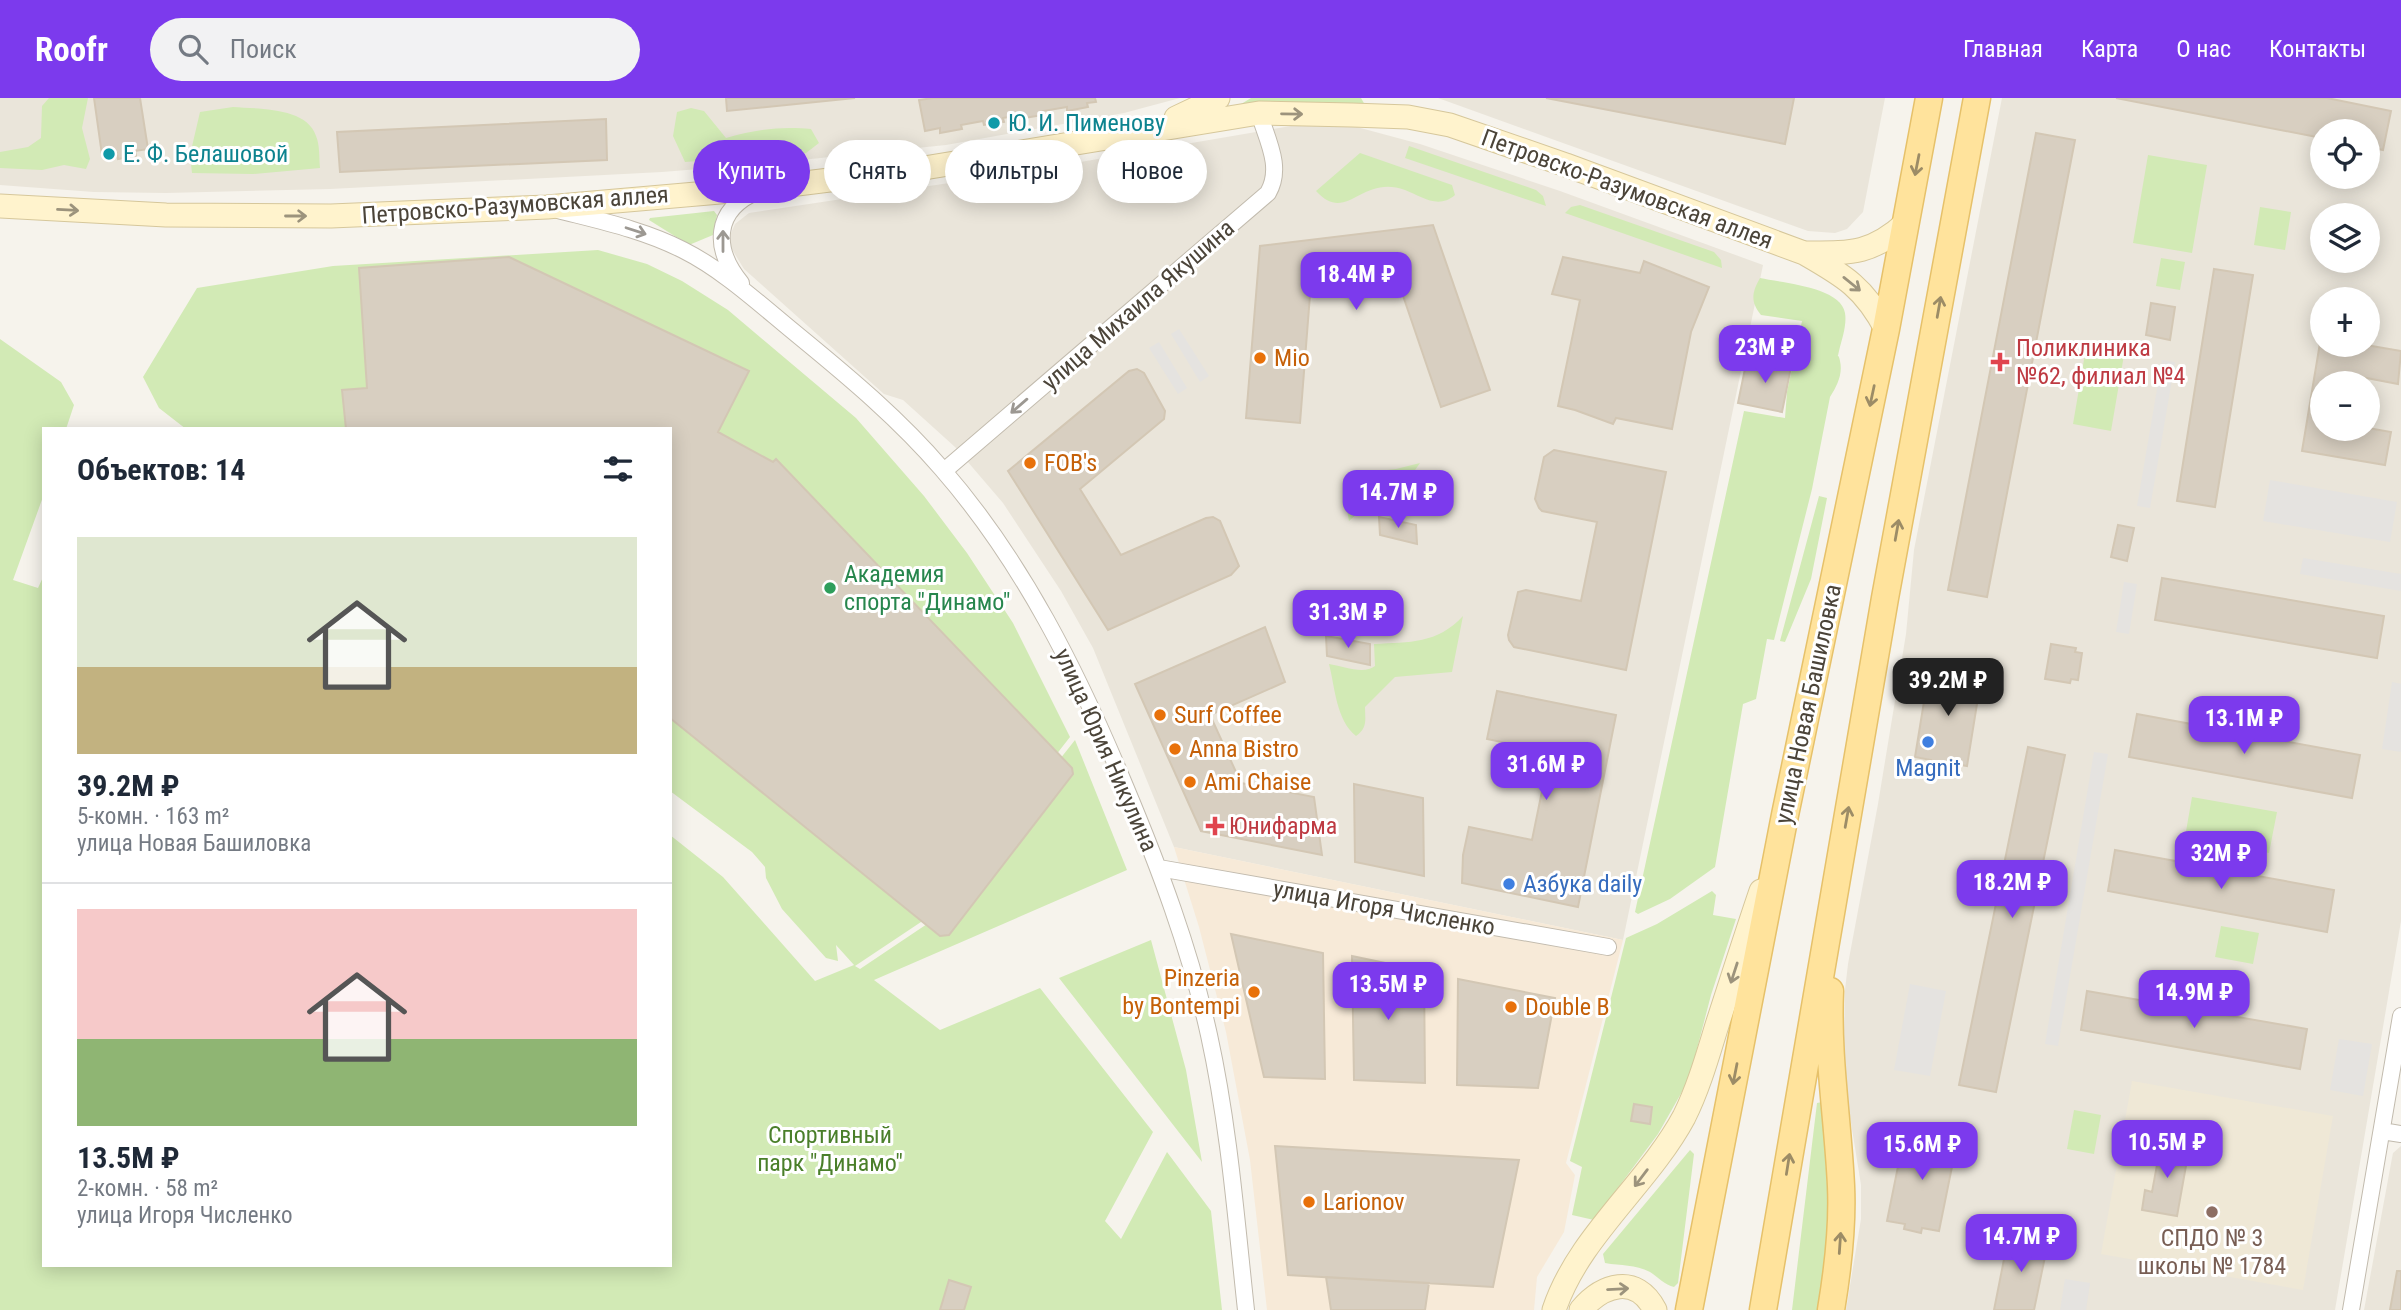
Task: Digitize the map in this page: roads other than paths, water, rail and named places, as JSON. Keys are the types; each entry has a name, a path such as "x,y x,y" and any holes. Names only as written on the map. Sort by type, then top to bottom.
{"main road":[{"name":"улица Новая Башиловка","path":"1689,1310 1785,815 1886,330 1929,98"},
{"path":"1765,1310 1835,884 1977,98"},
{"path":"1830,1310 1841,1245 1842,1219 1829,1002 1835,884"}],"street":[{"name":"Петровско-Разумовская аллея","path":"1151,130 1218,98"},
{"path":"1385,98 1397,111 1409,108"},
{"name":"Петровско-Разумовская аллея","path":"810,182 918,169 1259,113 1409,108 1804,253 1838,272 1863,292 1886,330"},
{"name":"улица Михаила Якушина","path":"944,471 1268,193 1274,181 1275,170 1259,113"},
{"name":"Петровско-Разумовская аллея","path":"0,206 166,215 331,216 547,207 693,194"},
{"name":"улица Юрия Никулина","path":"738,203 727,214 721,249 730,270 753,299"},
{"name":"улица Юрия Никулина","path":"547,207 620,226 684,250 753,299 842,371 899,423 944,471 986,524 1023,580 1051,628 1106,741 1159,868 1184,941 1209,1035 1225,1121 1247,1310"},
{"name":"Петровско-Разумовская аллея","path":"1804,253 1862,250 1880,244 1906,223"},
{"path":"1553,1310 1558,1296 1581,1257 1670,1140 1684,1117 1702,1073 1785,815"},
{"name":"улица Игоря Численко","path":"1159,868 1608,947"},
{"path":"2351,1310 2401,1016"},
{"path":"2382,1131 2401,1134"},
{"path":"1581,1310 1593,1296 1610,1288 1626,1286 1641,1294 1654,1310"}],"place":[{"name":"Ю. И. Пименову","path":"994,123"},
{"name":"Е. Ф. Белашовой","path":"109,154"},
{"name":"Mio","path":"1260,358"},
{"name":"Поликлиника №62, филиал №4","path":"2000,362"},
{"name":"FOB's","path":"1030,463"},
{"name":"Академия спорта \"Динамо\"","path":"830,588"},
{"name":"Surf Coffee","path":"1160,715"},
{"name":"Magnit","path":"1928,742"},
{"name":"Anna Bistro","path":"1175,749"},
{"name":"Ami Chaise","path":"1190,782"},
{"name":"Юнифарма","path":"1215,826"},
{"name":"Азбука daily","path":"1509,884"},
{"name":"Pinzeria by Bontempi","path":"1254,992"},
{"name":"Double B","path":"1511,1007"},
{"name":"Larionov","path":"1309,1202"},
{"name":"СПДО № 3 школы № 1784","path":"2212,1212"}],"park label":[{"name":"Спортивный парк \"Динамо\"","path":"830,1149"}]}
